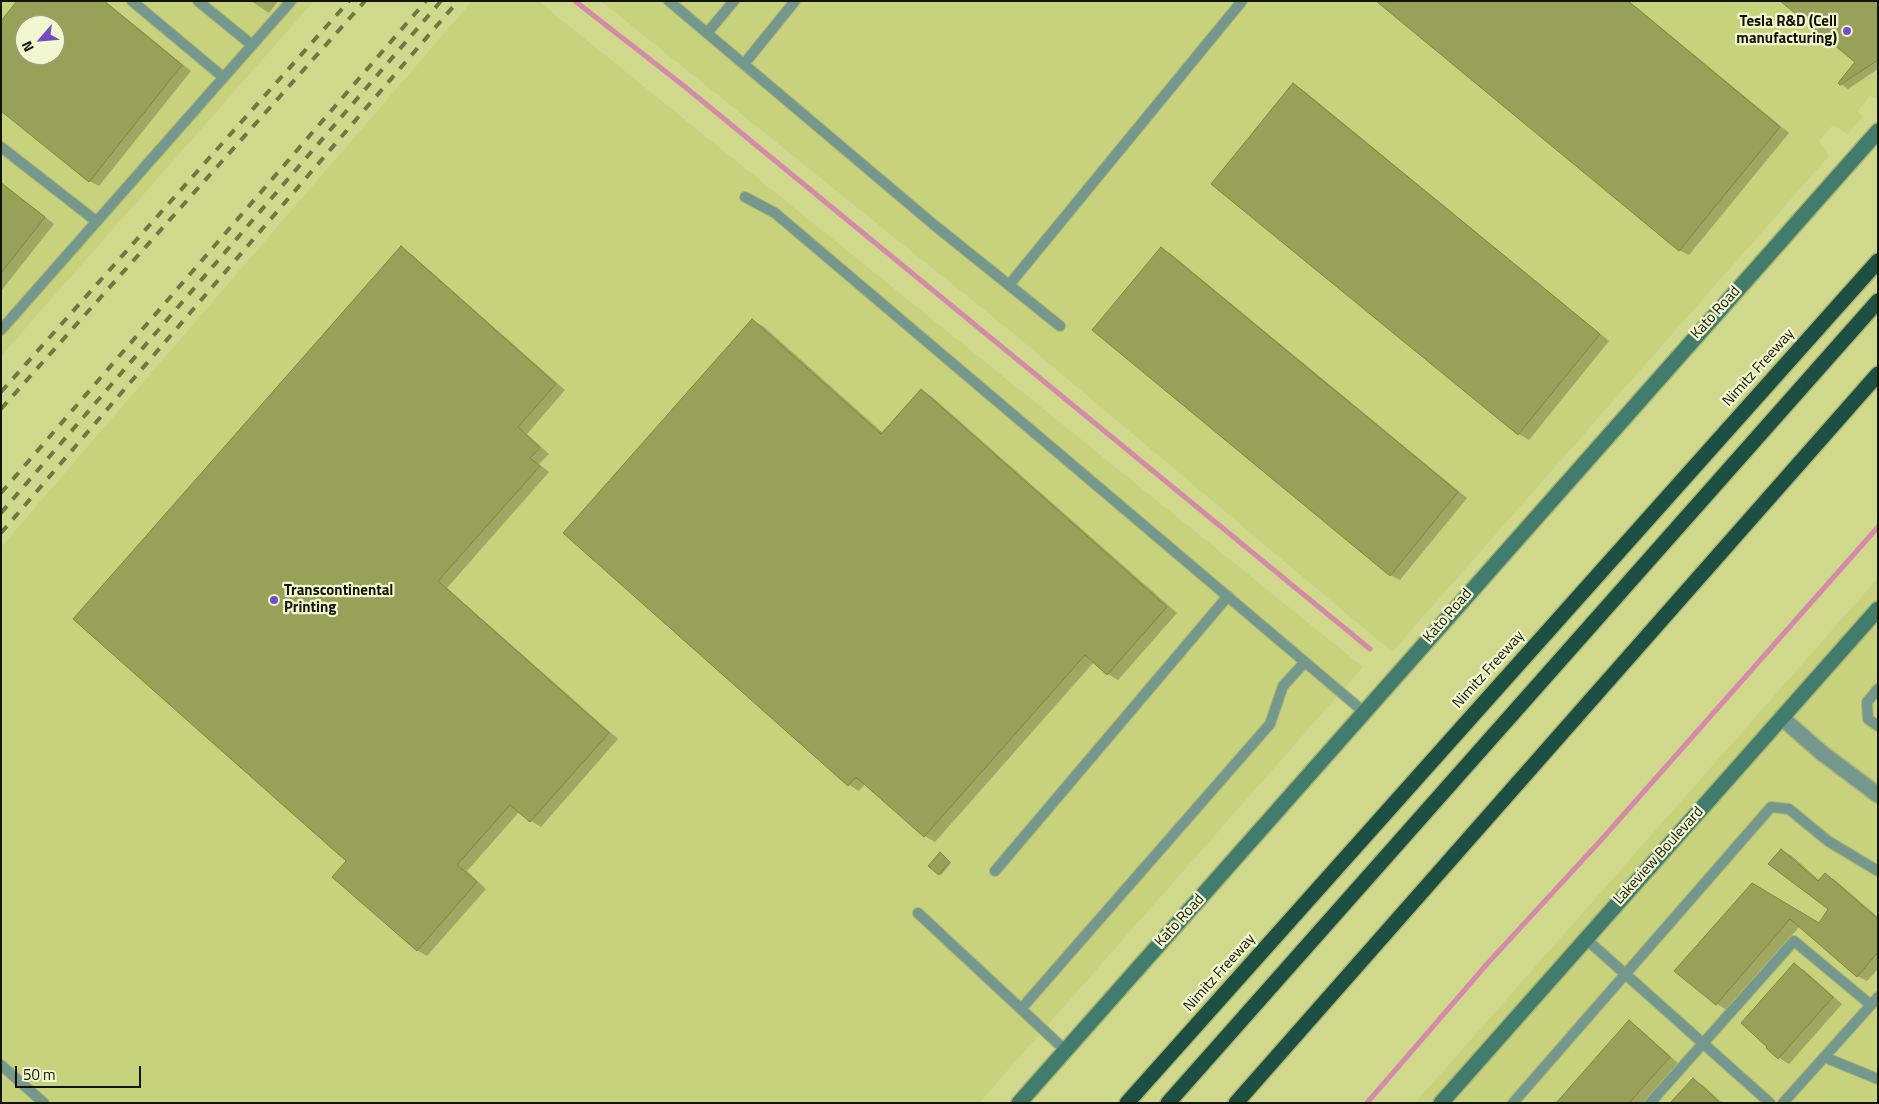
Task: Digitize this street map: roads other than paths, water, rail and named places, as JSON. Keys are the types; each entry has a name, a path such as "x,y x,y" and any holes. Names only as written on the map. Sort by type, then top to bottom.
{"highway":[{"name":"Nimitz Freeway","path":"1127,1103 1878,261"},
{"path":"1168,1103 1878,301"},
{"path":"1236,1103 1878,374"}],"street":[{"name":"Kato Road","path":"1019,1103 1878,131"},
{"name":"Lakeview Boulevard","path":"1441,1103 1878,609"},
{"path":"1782,718 1822,753 1878,796"}],"lane":[{"path":"132,1 223,77"},
{"path":"198,1 252,45"},
{"path":"1,330 291,1"},
{"path":"707,34 734,1"},
{"path":"744,64 795,1"},
{"path":"1009,285 1242,1"},
{"path":"671,2 921,215 1060,326"},
{"path":"1,147 96,221"},
{"path":"745,197 775,213 1364,712"},
{"path":"995,871 1228,596"},
{"path":"1021,1009 1270,724 1283,686 1306,662"},
{"path":"1878,689 1866,702 1868,719 1878,726"},
{"path":"1512,1103 1771,808 1789,809 1828,841 1878,871"},
{"path":"918,914 1065,1050"},
{"path":"1586,939 1770,1103"},
{"path":"1650,1103 1794,941 1874,1001 1783,1103"},
{"path":"1824,1057 1878,1079"},
{"path":"1,1065 44,1103"}],"waterway":[{"path":"575,1 684,86 1370,649"},
{"path":"1367,1103 1487,964 1602,839 1878,527"}],"railway":[{"path":"1,392 349,1"},
{"path":"1,409 365,1"},
{"path":"1,493 426,1"},
{"path":"1,513 441,1"},
{"path":"1,533 458,1"}],"place":[{"name":"Tesla R&D (Cell manufacturing)","path":"1847,31"},
{"name":"Transcontinental Printing","path":"274,600"}]}
